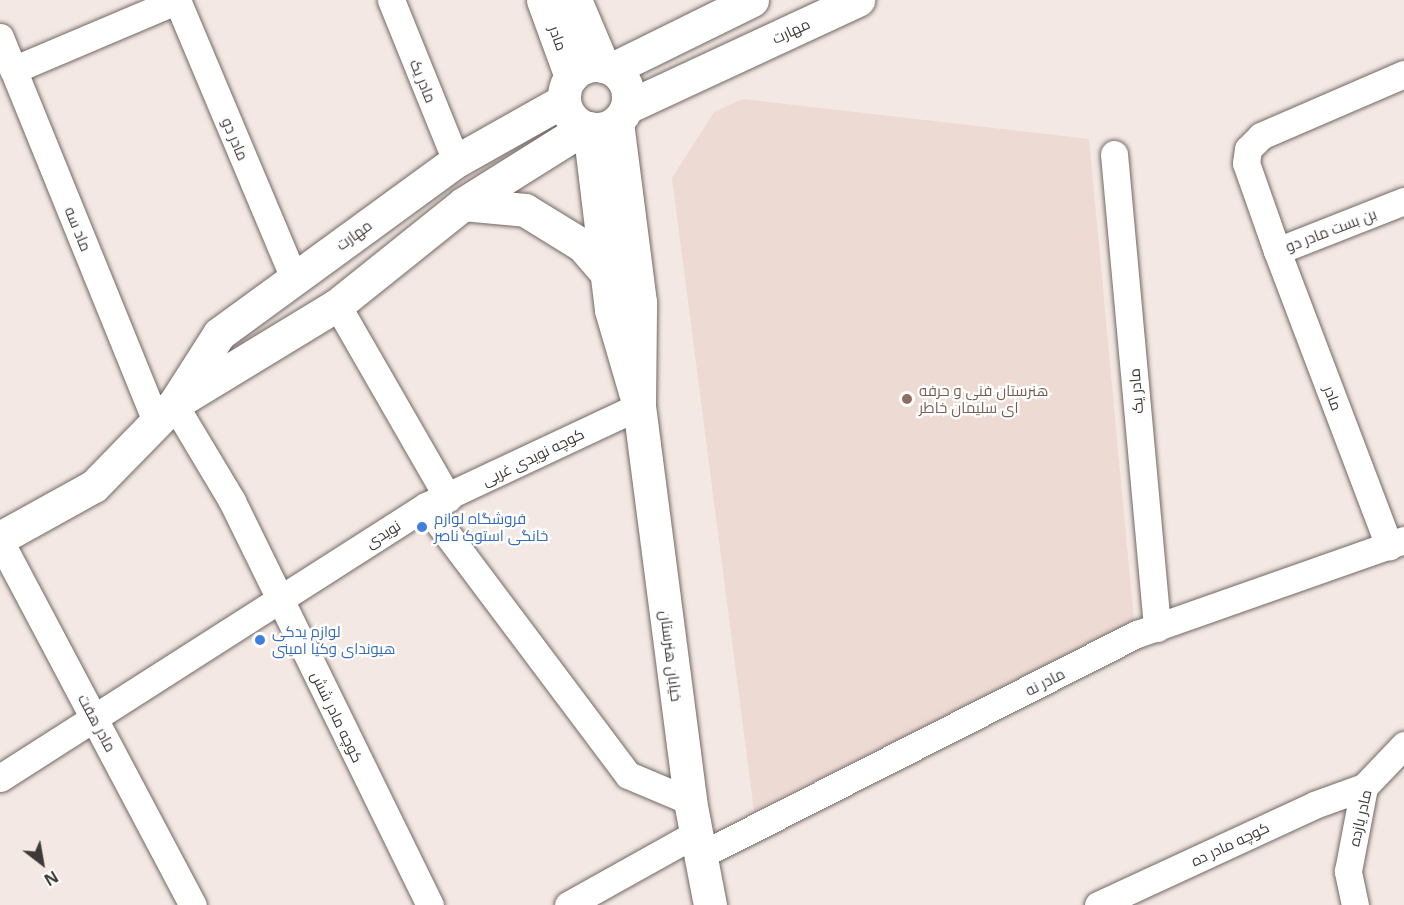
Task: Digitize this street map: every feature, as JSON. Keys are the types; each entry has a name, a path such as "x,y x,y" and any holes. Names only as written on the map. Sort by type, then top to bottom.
{"main road":[{"name":"مادر","path":"543,0 567,89"},
{"name":"مادر","path":"574,0 607,68"},
{"path":"607,68 625,86 604,121 570,117 567,89 581,69 607,68 752,0"},
{"name":"مهارت","path":"165,412 337,305 463,204 604,121 858,0"},
{"name":"مهارت","path":"0,540 94,486 165,412 219,334 456,162 567,89"},
{"name":"خیابان هنرستان","path":"604,121 607,274 611,310 639,406"},
{"name":"خیابان هنرستان","path":"604,121 640,302 639,406 690,801 710,905"},
{"path":"463,204 525,210 582,245 607,274"}],"street":[{"path":"13,70 177,0"},
{"name":"مادر دو","path":"177,0 294,278"},
{"name":"مادر یک","path":"391,0 456,162"},
{"name":"ماد سه","path":"0,38 165,412"},
{"name":"بن بست مادر دو","path":"1404,74 1261,136 1248,149 1246,162 1277,250 1404,201"},
{"name":"مادر یک","path":"1114,154 1157,628"},
{"name":"مادر","path":"1277,250 1397,543"},
{"path":"337,305 437,502 628,775 690,801"},
{"name":"کوچه نویدی غربی","path":"437,502 639,406"},
{"name":"کوچه مادر شش","path":"165,412 232,501 430,905"},
{"name":"نویدی","path":"0,778 93,717 437,502"},
{"name":"مادر هفت","path":"0,540 193,905"},
{"name":"مادر نه","path":"568,905 1137,634 1397,543"},
{"name":"مادر یازده","path":"1355,905 1348,871 1364,787 1404,745"},
{"name":"کوچه مادر ده","path":"1098,905 1314,805 1364,787"}],"shaded area":[{"name":"هنرستان فنی و حرفه ای سلیمان خاطر","path":"743,99 1089,139 1134,621 754,811 672,178 714,112"}],"place":[{"name":"هنرستان فنی و حرفه ای سلیمان خاطر","path":"907,399"},
{"name":"فروشگاه لوازم خانگى استوک ناصر","path":"422,527"},
{"name":"لوازم یدکى هیونداى وکیا امینى","path":"260,640"}]}
